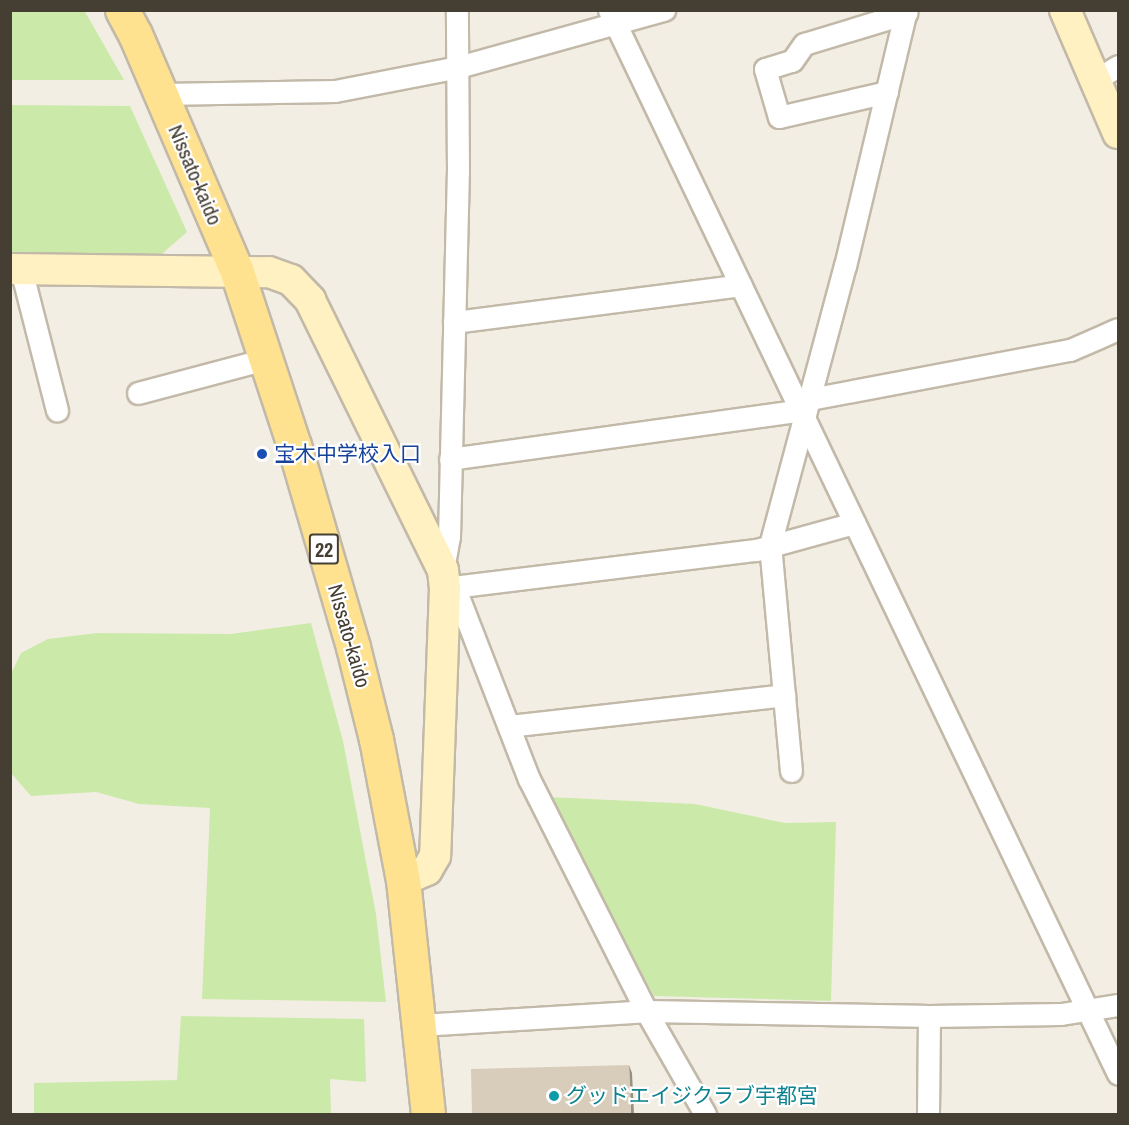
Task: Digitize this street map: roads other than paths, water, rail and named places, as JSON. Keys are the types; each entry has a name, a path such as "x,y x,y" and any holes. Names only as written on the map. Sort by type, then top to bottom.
{"main road":[{"name":"Nissato-kaido","path":"122,10 161,94 237,272 294,444 362,679 403,880 428,1114"}],"street":[{"path":"403,880 427,870 435,856 449,537 458,67 457,10"},
{"path":"161,94 335,91 458,67 612,17 664,10"},
{"path":"1065,10 1107,73 1119,133"},
{"path":"791,771 770,545 906,12"},
{"path":"887,92 779,117 765,69 792,61 804,44 906,12"},
{"path":"612,17 741,285 806,409 854,523 1086,1010 1119,1074"},
{"path":"57,410 16,269 269,272 291,280 310,300 447,581 530,778 646,1011 705,1114"},
{"path":"454,322 741,285"},
{"path":"450,459 806,409 1070,350 1119,329"},
{"path":"138,393 266,359"},
{"path":"447,581 745,551 854,523"},
{"path":"509,726 784,695"},
{"path":"420,1025 646,1011 929,1016 1061,1014 1119,1005"},
{"path":"928,1114 929,1016"}],"place":[{"name":"宝木中学校入口","path":"262,454"},
{"name":"グッドエイジクラブ宇都宮","path":"554,1096"}]}
